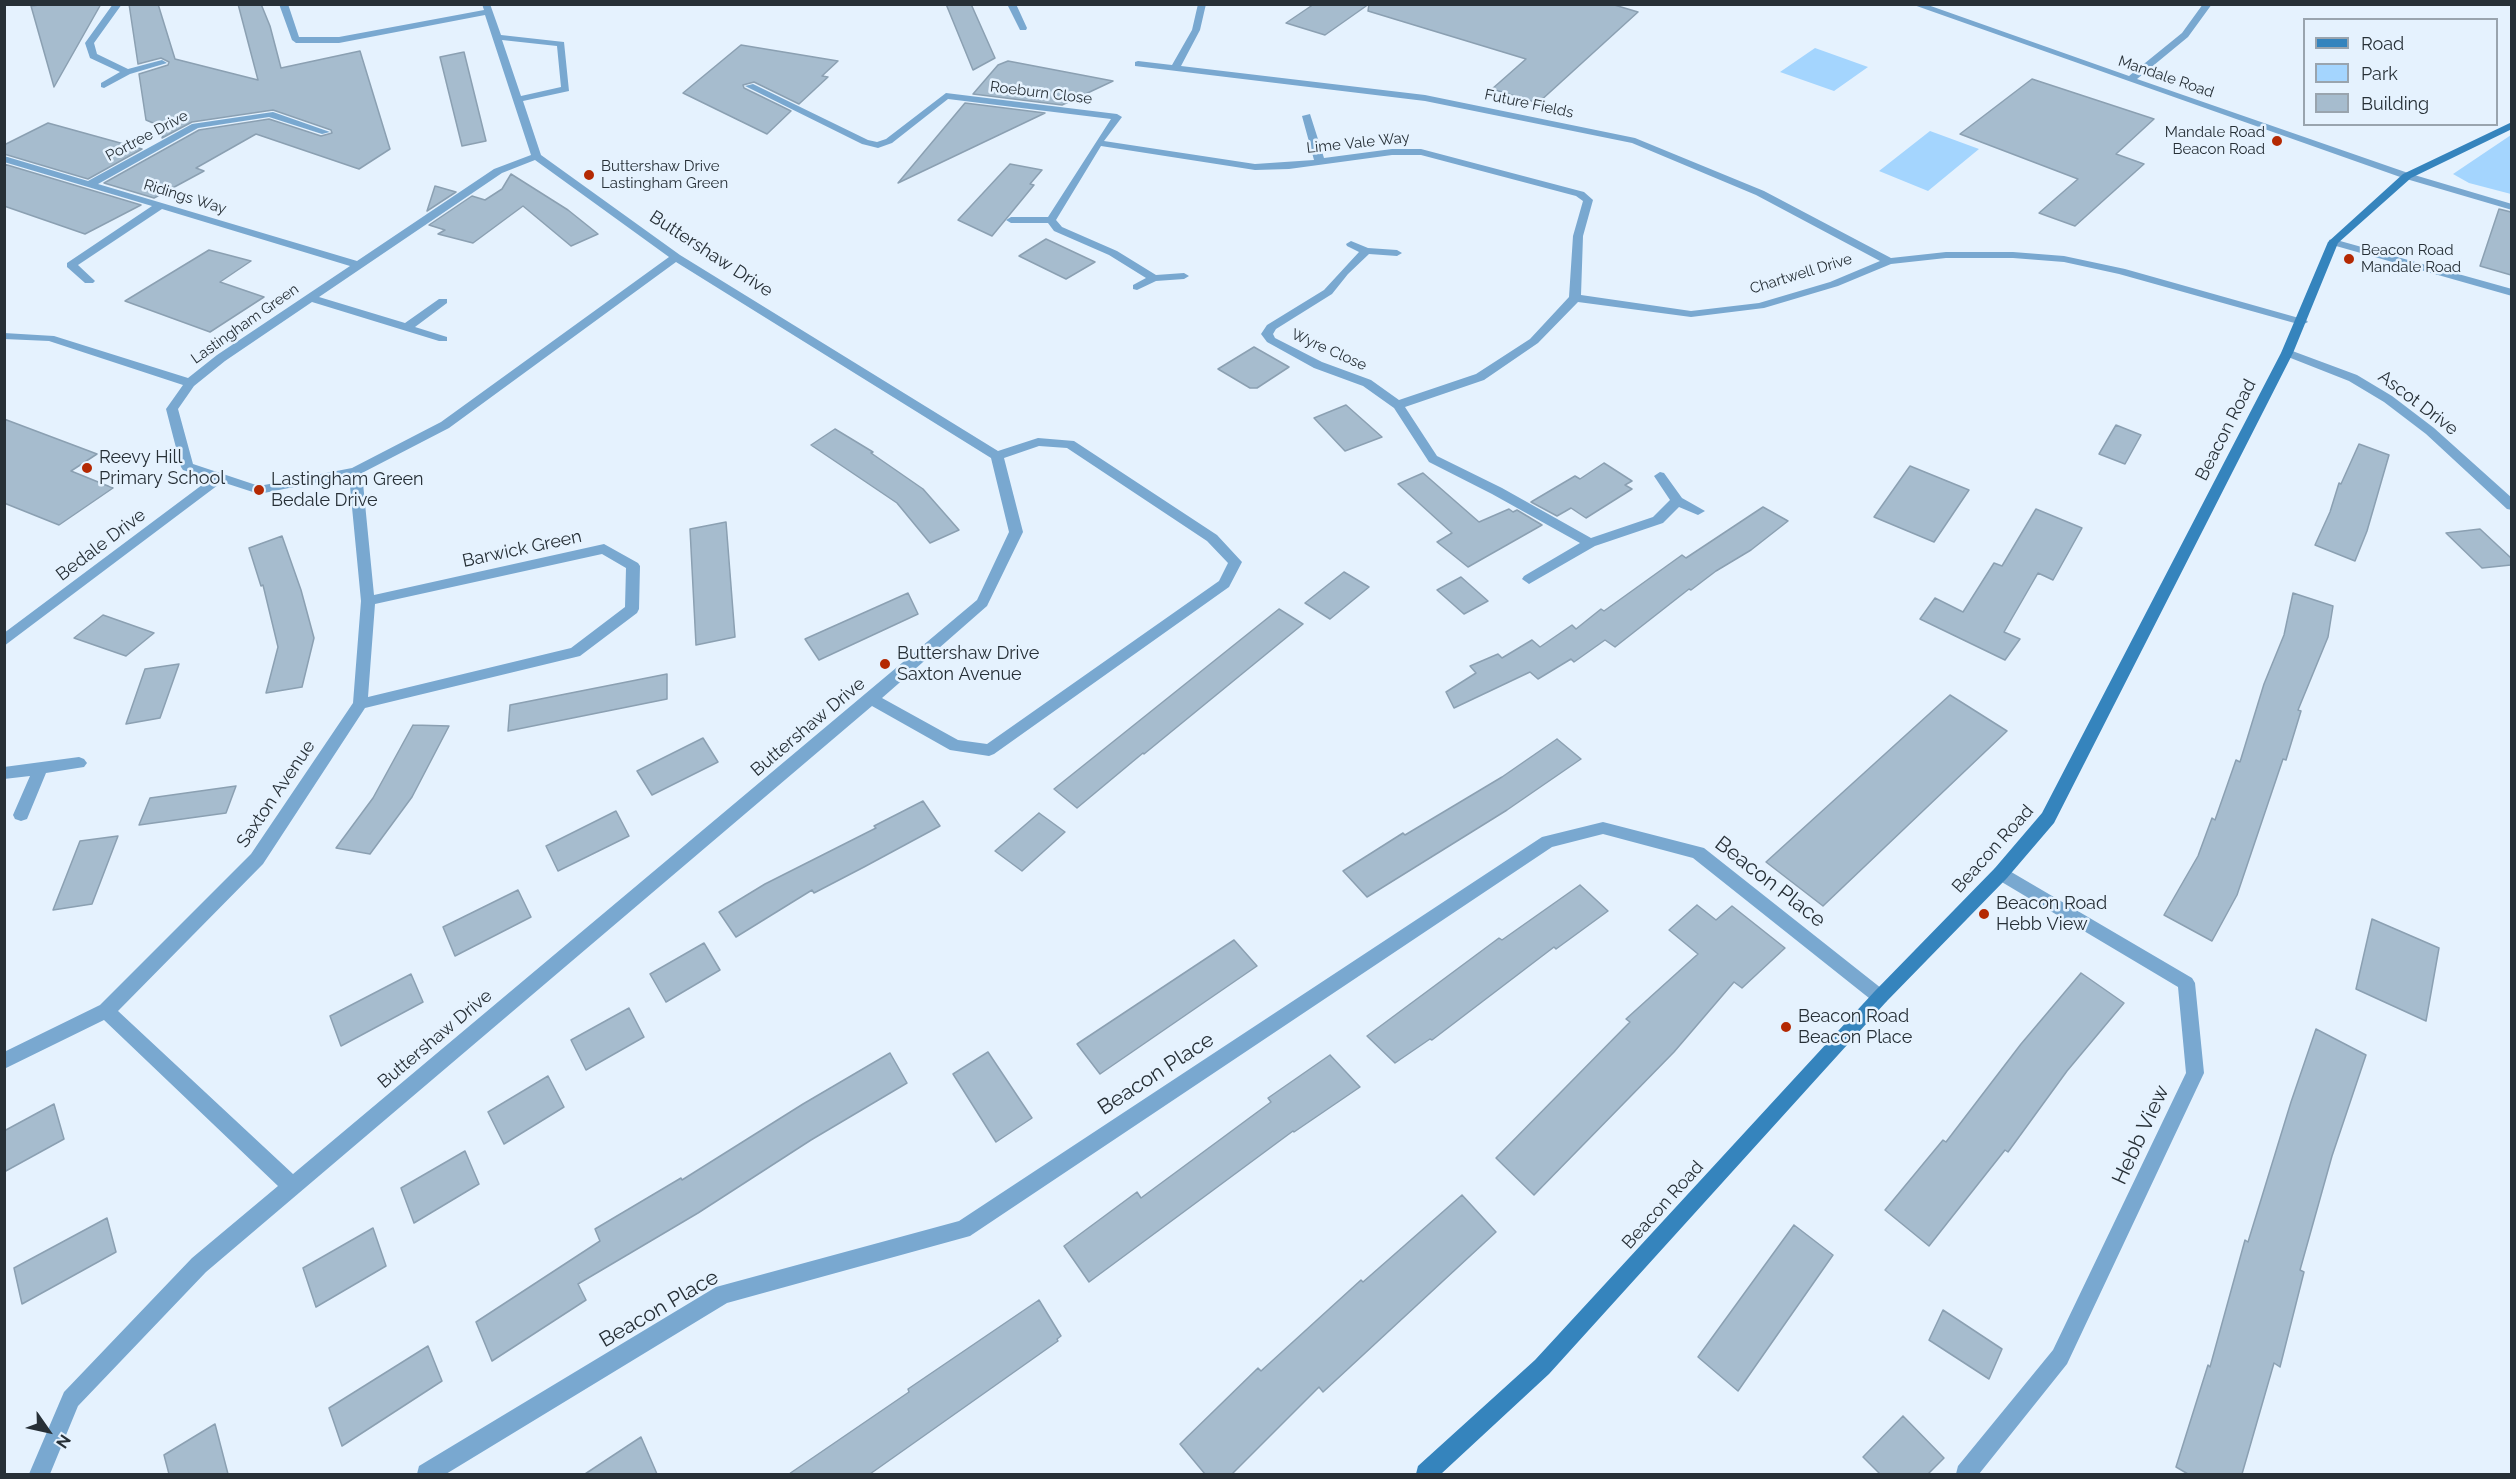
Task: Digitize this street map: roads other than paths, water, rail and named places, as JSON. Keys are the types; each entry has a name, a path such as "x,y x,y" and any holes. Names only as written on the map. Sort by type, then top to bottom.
{"main road":[{"name":"Beacon Road","path":"1426,1474 1542,1367 1880,997 2001,873 2048,818 2287,353 2302,322 2333,242 2408,177 2511,125"}],"street":[{"path":"118,4 89,43 93,56 127,72"},
{"path":"283,4 296,40 339,40 488,8 536,156"},
{"path":"1011,4 1023,28"},
{"path":"1175,68 1196,30 1202,4"},
{"name":"Mandale Road","path":"1915,4 2408,177 2511,207"},
{"path":"2130,80 2184,34 2208,4"},
{"path":"497,38 561,44 566,89 516,100"},
{"path":"104,85 127,72 162,63"},
{"name":"Future Fields","path":"1138,64 1425,98 1635,141 1760,193 1889,261"},
{"name":"Roeburn Close","path":"750,86 865,142 878,145 889,141 946,96 1117,117 1098,143 1051,220"},
{"name":"Portree Drive","path":"90,184 195,126 270,114 325,132"},
{"path":"1307,116 1320,162"},
{"name":"Lime Vale Way","path":"1098,143 1255,167 1289,166 1392,152 1421,152 1580,194 1588,200 1578,236 1575,298"},
{"name":"Buttershaw Drive","path":"39,1474 71,1399 199,1265 982,603 1016,532 997,456 676,257 536,156"},
{"name":"Lastingham Green","path":"536,156 498,171 356,264 221,358 190,383 172,409 187,467 259,490 355,471 445,425 676,257"},
{"path":"4,168 10,160"},
{"name":"Ridings Way","path":"10,160 356,264"},
{"path":"89,281 71,266 160,205"},
{"path":"1011,220 1051,220 1058,229 1113,253 1154,278"},
{"path":"2333,242 2511,293"},
{"path":"1351,244 1366,251 1397,253"},
{"name":"Wyre Close","path":"1366,251 1344,272 1328,292 1270,327 1267,334 1271,340 1318,365 1367,383 1398,405"},
{"name":"Chartwell Drive","path":"1575,298 1691,314 1760,306 1834,284 1889,261 1946,255 2013,255 2064,259 2121,271 2302,322"},
{"path":"1137,287 1154,278 1184,276"},
{"path":"309,297 443,339"},
{"path":"1575,298 1534,341 1480,377 1398,405 1433,459 1590,543"},
{"path":"406,328 443,301"},
{"path":"4,336 50,338 190,383"},
{"name":"Ascot Drive","path":"2287,353 2353,378 2388,399 2430,431 2511,507"},
{"path":"871,699 955,746 989,750 1224,584 1235,562 1212,538 1070,444 1038,442 997,456"},
{"name":"Saxton Avenue","path":"4,1061 106,1011 257,859 360,704 368,601 355,471"},
{"path":"1660,476 1677,501 1698,511"},
{"name":"Bedale Drive","path":"4,641 219,478"},
{"path":"1529,579 1590,543 1658,520 1677,501"},
{"name":"Barwick Green","path":"360,704 575,652 632,609 633,566 604,549 368,601"},
{"path":"4,773 79,763"},
{"path":"21,815 40,768"},
{"name":"Beacon Place","path":"427,1474 723,1294 963,1229 1548,842 1603,828 1698,853 1880,997"},
{"name":"Hebb View","path":"1966,1474 2060,1357 2195,1073 2186,983 2001,873"},
{"path":"106,1011 291,1185"}],"place":[{"name":"Mandale Road Beacon Road","path":"2277,141"},
{"name":"Buttershaw Drive Lastingham Green","path":"589,175"},
{"name":"Beacon Road Mandale Road","path":"2349,259"},
{"name":"Reevy Hill Primary School","path":"87,468"},
{"name":"Lastingham Green Bedale Drive","path":"259,490"},
{"name":"Buttershaw Drive Saxton Avenue","path":"885,664"},
{"name":"Beacon Road Hebb View","path":"1984,914"},
{"name":"Beacon Road Beacon Place","path":"1786,1027"}]}
